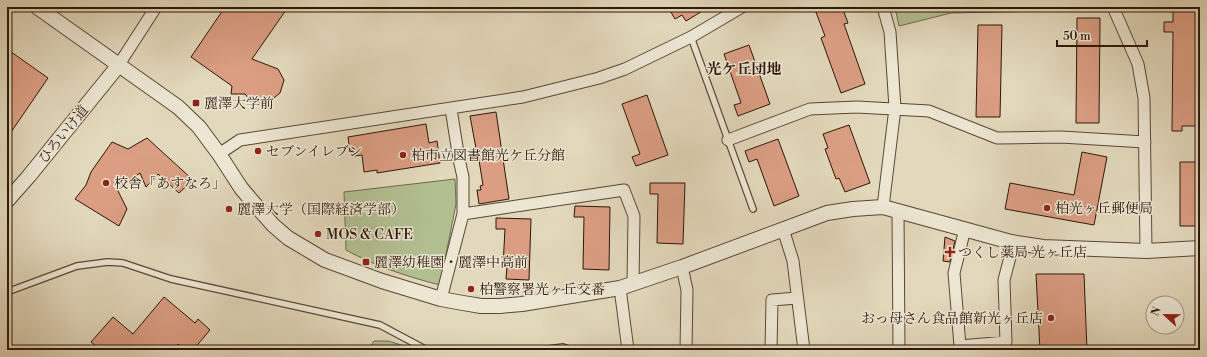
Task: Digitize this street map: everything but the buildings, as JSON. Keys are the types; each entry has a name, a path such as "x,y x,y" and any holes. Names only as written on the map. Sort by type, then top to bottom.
{"street":[{"path":"36,7 178,108 199,127 241,188 252,201 273,225 300,246 324,260 382,281 441,299 469,304 500,306 540,302 626,286 682,268 827,213 853,209 883,207 1014,242 1043,247 1146,251 1200,248"},
{"path":"118,66 156,7"},
{"path":"219,154 240,140 523,98 599,78 625,69 691,37 742,7"},
{"path":"883,7 890,32 895,108 883,207"},
{"path":"1113,7 1138,64 1144,98 1146,251"},
{"name":"ひろいけ道","path":"7,201 118,66"},
{"path":"728,140 810,109 857,107 929,110 997,138 1061,138 1145,142"},
{"path":"441,299 462,214 463,177 451,109"},
{"path":"462,214 624,190 634,216 626,286 628,350"},
{"path":"898,211 899,350"},
{"path":"783,229 793,261 804,350"},
{"path":"965,229 954,273 960,346 1006,342 1004,280 1014,242"},
{"path":"682,268 687,290 686,350"},
{"path":"771,350 772,300 797,298"}],"lane":[{"path":"691,37 753,209"},
{"path":"7,292 77,266 108,262 123,263 171,279 380,325 427,350"},
{"path":"7,345 13,350"},
{"path":"541,350 563,347 571,350"},
{"path":"492,350 497,350"}],"green space":[{"path":"895,7 1068,7 1048,11 951,13 899,26"},
{"path":"455,179 456,204 440,285 392,270 368,261 346,250 344,192"},
{"path":"374,341 388,341 418,350 368,350"}],"place":[{"name":"麗澤大学前","path":"196,103"},
{"name":"セブンイレブン","path":"258,151"},
{"name":"柏市立図書館光ケ丘分館","path":"403,155"},
{"name":"校舎「あすなろ」","path":"106,183"},
{"name":"柏光ヶ丘郵便局","path":"1047,208"},
{"name":"麗澤大学（国際経済学部）","path":"229,209"},
{"name":"MOS & CAFE","path":"318,234"},
{"name":"つくし薬局 光ヶ丘店","path":"950,252"},
{"name":"麗澤幼稚園・麗澤中高前","path":"366,262"},
{"name":"柏警察署光ヶ丘交番","path":"471,289"},
{"name":"おっ母さん食品館新光ヶ丘店","path":"1051,318"}],"district":[{"name":"光ケ丘団地","path":"744,69"}]}
